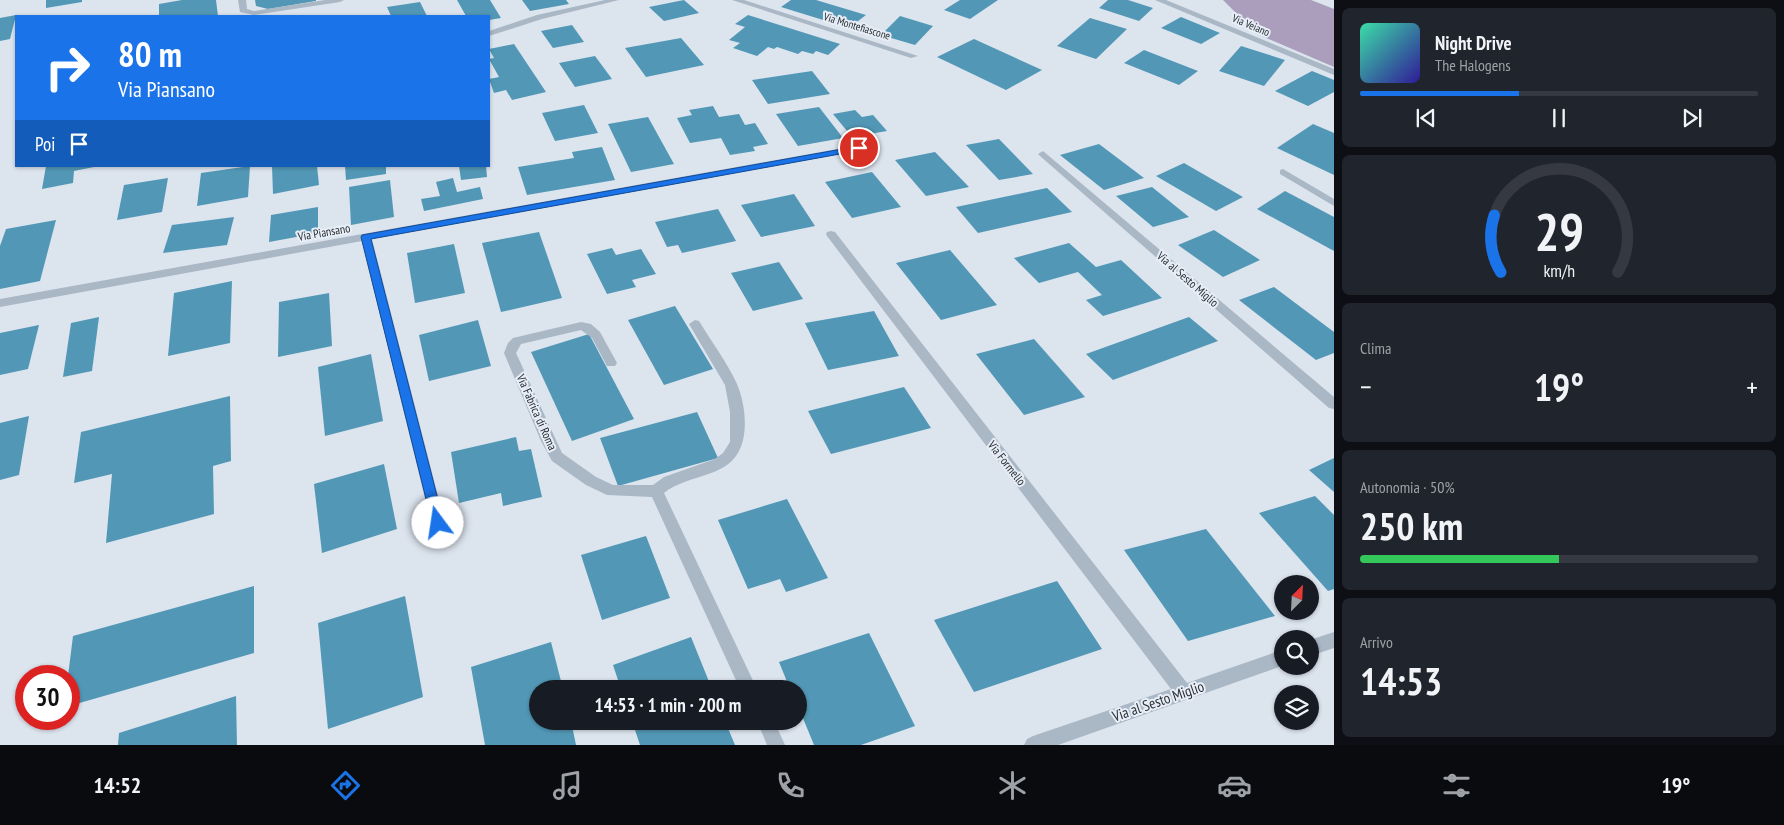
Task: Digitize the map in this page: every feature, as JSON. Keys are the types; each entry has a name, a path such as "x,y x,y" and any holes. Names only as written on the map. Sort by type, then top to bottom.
{"street":[{"path":"242,0 244,11 254,14 340,0"},
{"path":"490,34 540,17 615,0"},
{"name":"Via Montefiascone","path":"736,0 914,56"},
{"name":"Via Veiano","path":"1159,0 1334,72"},
{"name":"Via Piansano","path":"0,303 859,148"},
{"name":"Via al Sesto Miglio","path":"1043,154 1334,404"},
{"path":"1283,172 1334,203"},
{"name":"Via Formello","path":"831,234 1184,692"},
{"path":"366,237 438,523"},
{"path":"695,324 731,385 737,412 737,442 728,457 720,464 669,481 656,491 745,680"},
{"name":"Via Fabrica di Roma","path":"611,364 593,330 588,326 517,341 512,346 510,353 548,441 557,457 591,481 612,491 656,491"},
{"path":"1319,645 1334,640"},
{"name":"Via al Sesto Miglio","path":"1033,745 1274,661"},
{"path":"769,730 776,745"}],"shaded area":[{"path":"1223,0 1311,0 1334,9 1334,67 1257,34"}],"building":[{"path":"46,0 82,0 82,2 46,8"},
{"path":"182,0 216,0 218,15 159,15 159,4"},
{"path":"255,0 316,1 268,9 256,6"},
{"path":"457,0 490,0 501,18 490,20 490,15 465,15"},
{"path":"522,0 566,0 569,4 530,11"},
{"path":"684,0 699,13 664,21 649,7"},
{"path":"791,0 816,0 866,15 849,28 781,7"},
{"path":"960,0 998,0 970,19 944,10"},
{"path":"1108,0 1128,0 1153,8 1139,21 1099,8"},
{"path":"420,2 426,15 391,15 387,7"},
{"path":"15,15 10,39 0,41 0,18"},
{"path":"748,15 840,44 828,55 816,51 813,54 802,51 798,54 777,47 774,49 768,47 757,56 733,48 740,43 729,40 745,27 735,24"},
{"path":"900,16 933,26 915,45 881,35"},
{"path":"1181,17 1220,33 1201,44 1161,28"},
{"path":"1090,18 1127,29 1096,59 1057,46"},
{"path":"572,25 584,42 553,48 541,31"},
{"path":"681,38 704,65 646,77 625,48"},
{"path":"974,39 1042,70 1006,90 937,57"},
{"path":"514,44 546,92 512,100 506,90 494,93 490,79 499,77 490,61 490,59 494,58 490,49"},
{"path":"1241,46 1285,60 1264,86 1219,71"},
{"path":"1144,50 1198,71 1179,85 1124,63"},
{"path":"595,56 612,79 575,87 559,63"},
{"path":"812,71 830,94 768,104 752,80"},
{"path":"1312,71 1334,80 1334,92 1308,106 1275,91"},
{"path":"584,105 598,133 555,141 542,113"},
{"path":"713,106 719,117 739,114 745,125 755,123 768,144 753,147 755,151 730,155 721,138 690,143 677,118 692,115 689,110"},
{"path":"819,107 843,138 798,146 776,114"},
{"path":"855,110 862,117 873,115 887,131 852,137 833,114"},
{"path":"648,117 674,164 631,172 608,124"},
{"path":"1313,124 1334,133 1334,175 1277,148"},
{"path":"999,139 1033,174 999,180 966,145"},
{"path":"1099,144 1144,178 1104,190 1060,155"},
{"path":"602,147 615,180 527,195 518,167 574,158 572,152"},
{"path":"935,152 969,187 926,196 895,160"},
{"path":"1184,163 1243,197 1216,211 1156,176"},
{"path":"46,167 94,167 74,171 73,183 42,189"},
{"path":"250,167 248,197 197,206 201,173"},
{"path":"272,167 317,167 319,185 273,194"},
{"path":"345,167 386,167 386,174 346,180"},
{"path":"459,167 486,167 487,177 461,180"},
{"path":"872,172 901,207 852,218 825,182"},
{"path":"168,178 162,212 117,220 124,185"},
{"path":"453,178 457,192 480,187 483,199 424,211 421,199 440,196 436,182"},
{"path":"390,180 394,217 351,225 349,187"},
{"path":"1152,187 1189,217 1153,227 1116,196"},
{"path":"1047,188 1072,212 978,233 956,207"},
{"path":"1285,191 1334,217 1334,251 1257,209"},
{"path":"794,194 815,226 761,237 741,205"},
{"path":"318,207 318,233 269,242 271,215"},
{"path":"718,209 736,241 682,253 678,245 667,247 655,222"},
{"path":"234,217 227,245 163,253 172,225"},
{"path":"56,220 40,281 0,289 0,246 6,229"},
{"path":"1214,230 1260,260 1223,277 1178,245"},
{"path":"539,232 562,298 501,312 482,243"},
{"path":"1069,243 1096,267 1121,260 1162,298 1103,316 1086,300 1102,295 1078,272 1039,283 1014,258"},
{"path":"454,244 465,293 415,303 407,253"},
{"path":"612,248 616,255 641,249 656,274 632,280 636,287 607,294 587,254"},
{"path":"950,250 997,305 941,320 896,263"},
{"path":"779,262 803,299 753,311 731,273"},
{"path":"232,281 230,343 168,356 174,293"},
{"path":"1274,287 1334,332 1334,353 1316,360 1239,300"},
{"path":"329,293 332,346 278,357 279,302"},
{"path":"675,306 713,369 664,385 628,320"},
{"path":"874,311 899,356 828,370 805,323"},
{"path":"99,317 92,371 63,377 71,323"},
{"path":"1189,317 1218,341 1113,380 1086,354"},
{"path":"478,320 491,366 429,381 419,335"},
{"path":"39,325 28,369 0,375 0,333"},
{"path":"589,334 634,419 572,441 531,352"},
{"path":"1034,339 1085,397 1024,415 976,354"},
{"path":"371,354 383,421 325,436 318,367"},
{"path":"904,387 931,428 831,454 808,411"},
{"path":"230,396 231,461 213,466 214,514 106,543 112,474 74,483 81,432"},
{"path":"697,412 718,458 618,486 600,438"},
{"path":"29,416 19,475 0,480 0,423"},
{"path":"516,437 519,451 531,449 542,497 503,506 501,493 459,503 451,452"},
{"path":"1334,458 1334,492 1309,470"},
{"path":"384,464 397,529 322,553 314,484"},
{"path":"1315,496 1334,515 1334,589 1328,591 1319,581 1319,575 1314,575 1259,513"},
{"path":"787,499 828,578 786,592 780,579 748,589 718,520"},
{"path":"1206,529 1274,616 1188,641 1124,550"},
{"path":"646,536 670,598 602,620 581,555"},
{"path":"1057,581 1102,649 974,692 934,620"},
{"path":"254,586 254,653 80,703 80,665 69,665 73,636"},
{"path":"405,596 423,697 328,729 318,623"},
{"path":"869,633 915,726 861,745 814,745 807,728 807,680 786,680 779,662"},
{"path":"691,637 708,680 618,680 613,665"},
{"path":"551,642 561,680 529,680 529,730 573,730 576,745 485,745 471,667"},
{"path":"236,696 237,745 118,745 119,733"},
{"path":"635,730 729,730 735,745 640,745"}],"route":[{"path":"438,523 366,237 859,148"}]}
